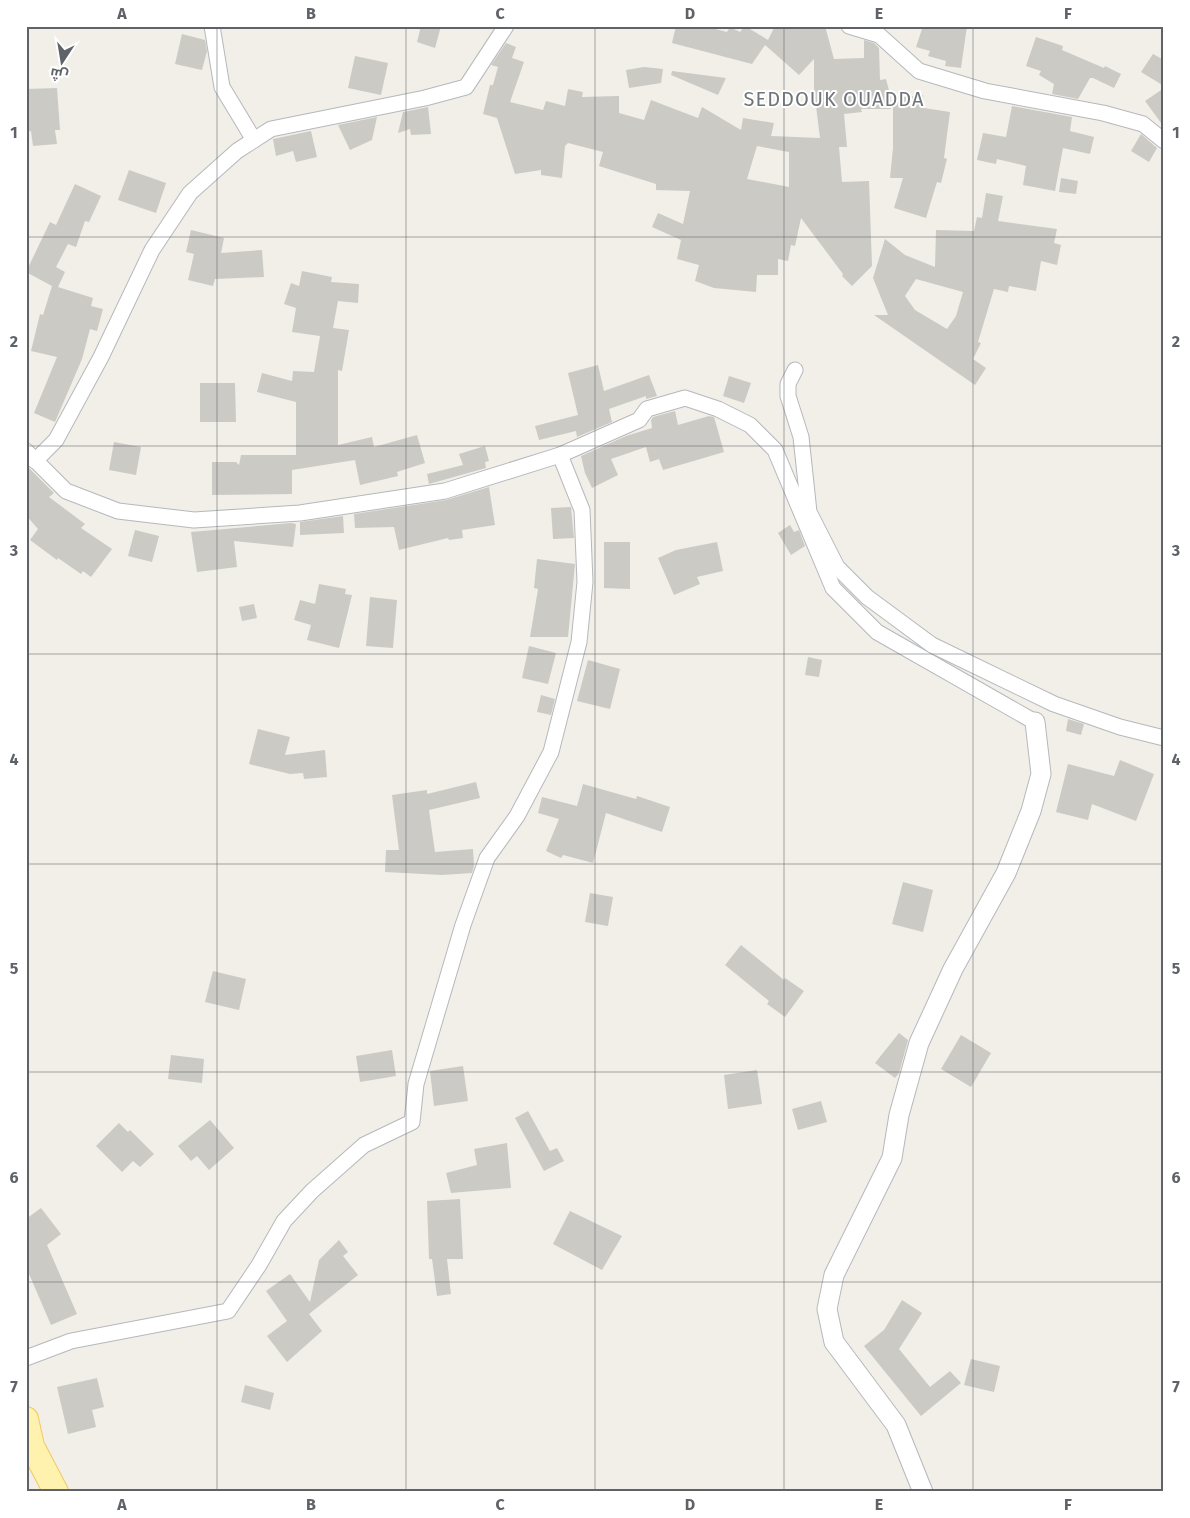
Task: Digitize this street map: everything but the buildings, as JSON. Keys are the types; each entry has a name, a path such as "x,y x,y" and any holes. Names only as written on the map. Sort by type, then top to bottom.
{"main road":[{"path":"26,1419 32,1446 56,1492"}],"street":[{"path":"212,26 222,87 254,140"},
{"path":"506,26 466,86 370,110 271,129 237,151 190,193 152,250 101,357 56,440 31,456 66,491 118,511 194,520 300,513 445,491 560,455 639,420 647,409 685,398 718,409 750,424 775,450 833,588 877,632 1035,722 1041,774 1031,811 1006,873 953,969 919,1043 900,1115 892,1158 834,1274 827,1309 834,1342 896,1425 923,1492"},
{"path":"849,26 880,36 919,71 985,90 1103,113 1144,124 1164,141"},
{"path":"795,370 788,384 788,396 801,437 809,512 837,567 867,597 932,645 1046,700 1120,727 1164,738"},
{"path":"26,1358 70,1340 228,1311 259,1265 284,1221 312,1191 364,1144 412,1122 416,1084 463,925 487,858 517,816 551,752 579,642 585,582 582,510 560,455"}],"district":[{"name":"SEDDOUK OUADDA","path":"834,99"}]}
